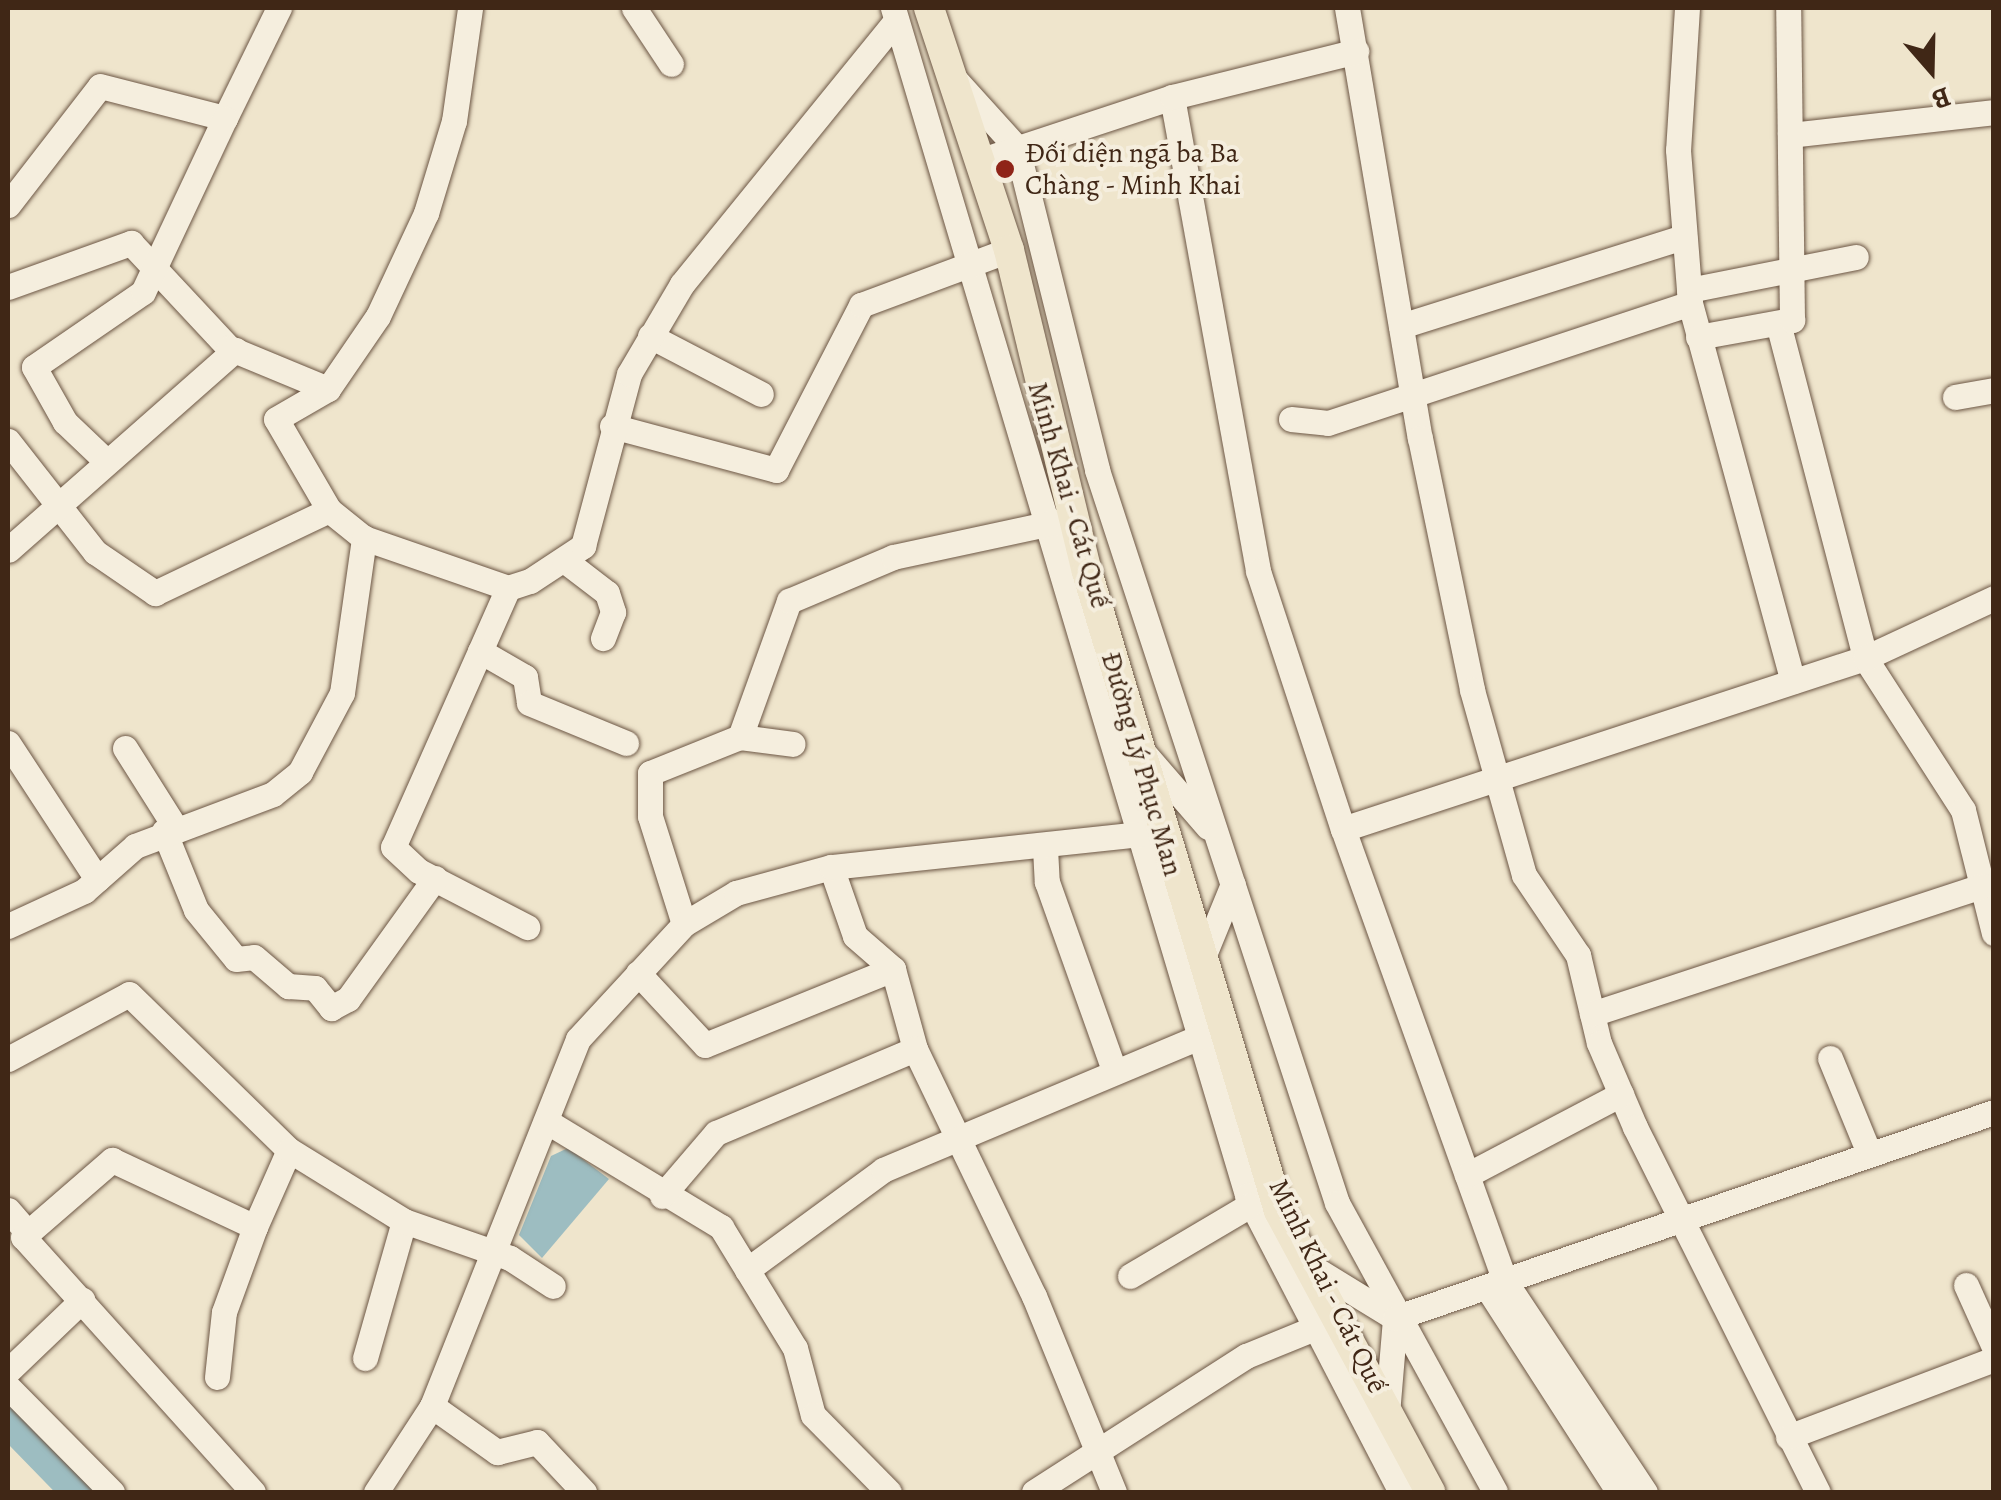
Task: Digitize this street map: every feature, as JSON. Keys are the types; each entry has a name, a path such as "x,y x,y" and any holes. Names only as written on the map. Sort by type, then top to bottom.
{"main road":[{"name":"Đường Lý Phục Man","path":"929,8 1009,250 1060,521 1136,743 1148,834 1201,962 1211,1032 1278,1211 1307,1264 1324,1325 1387,1414 1430,1492"}],"street":[{"path":"106,461 65,422 34,368 106,323 156,270 178,204 279,8"},
{"path":"470,8 454,120 426,213 378,316 328,389 276,419 329,510 364,538 508,588"},
{"path":"634,8 671,64"},
{"path":"1347,8 1413,396 1472,690 1502,775 1524,875 1578,954 1592,1014 1621,1094 1818,1492"},
{"path":"1687,8 1684,237 1689,296 1793,681"},
{"path":"1698,337 1792,320 1788,8"},
{"path":"527,927 434,878 392,847 508,588 564,560 589,530 612,426 650,336 894,15"},
{"name":"Minh Khai - Cát Quế","path":"894,15 972,264 1060,521 1148,834 1211,1032 1250,1205 1324,1325 1401,1492"},
{"path":"979,161 1172,97 1356,51"},
{"path":"950,74 1017,148 1097,470 1337,1203 1395,1318 1495,1492"},
{"path":"8,205 100,86 225,118"},
{"path":"1172,97 1258,571 1343,829 1467,1175 1497,1286 1618,1492"},
{"path":"1790,135 1994,112"},
{"path":"1401,326 1684,237"},
{"path":"8,287 131,243 234,350 328,389"},
{"path":"612,426 776,470 862,305 1009,250"},
{"path":"1291,419 1328,423 1689,296 1856,257"},
{"path":"1778,322 1865,658 1963,810 1981,831 1982,886 1994,934"},
{"path":"650,336 761,394"},
{"path":"8,550 54,505 234,350"},
{"path":"1955,397 1994,390"},
{"path":"8,441 94,552 154,593 329,510"},
{"path":"740,737 789,600 893,557 1060,521"},
{"path":"8,926 97,879 170,829 274,794 322,740 342,693 364,538"},
{"path":"564,560 607,594 613,612 603,638"},
{"path":"1343,829 1865,658 1994,598"},
{"path":"480,650 525,677 529,704 626,743"},
{"path":"684,924 650,816 650,773 740,737 793,744"},
{"path":"8,743 97,879"},
{"path":"1136,743 1218,839"},
{"path":"126,748 170,829 196,910 236,959 254,957 288,986 316,988 331,1008 348,999 434,878"},
{"path":"376,1492 432,1406 498,1254 578,1039 684,924 736,893 830,868 1046,848 1148,834"},
{"path":"1046,848 1047,882 1113,1067"},
{"path":"830,868 855,936 893,969 916,1049 954,1139 1034,1296 1092,1449 1114,1492"},
{"path":"1201,962 1233,884"},
{"path":"1592,1014 1982,886"},
{"path":"638,972 706,1044 893,969"},
{"path":"8,1058 128,994 290,1150 404,1221 498,1254 554,1286"},
{"path":"747,1270 882,1170 1113,1067 1211,1032"},
{"path":"662,1196 716,1133 916,1049"},
{"path":"1830,1058 1868,1153"},
{"path":"1467,1175 1621,1094"},
{"path":"1307,1264 1395,1318 1497,1286 1681,1215 1994,1112"},
{"path":"546,1121 662,1196 721,1228 796,1348 813,1414 889,1492"},
{"path":"217,1377 224,1312 255,1227 290,1150"},
{"path":"28,1233 112,1160 255,1227"},
{"path":"1130,1276 1250,1205"},
{"path":"8,1210 82,1300 253,1492"},
{"path":"364,1358 404,1221"},
{"path":"1966,1285 1994,1347"},
{"path":"1497,1286 1645,1492"},
{"path":"8,1372 82,1300"},
{"path":"1387,1414 1395,1318"},
{"path":"1034,1492 1092,1449 1246,1356 1324,1325"},
{"path":"1788,1437 1994,1360"},
{"path":"8,1387 112,1492"},
{"path":"432,1406 498,1452 537,1442 584,1492"}],"water":[{"path":"568,1148 609,1179 542,1258 519,1235 551,1156"}],"waterway":[{"path":"8,1421 77,1492"}],"place":[{"name":"Đối diện ngã ba Ba Chàng - Minh Khai","path":"1005,169"}]}
